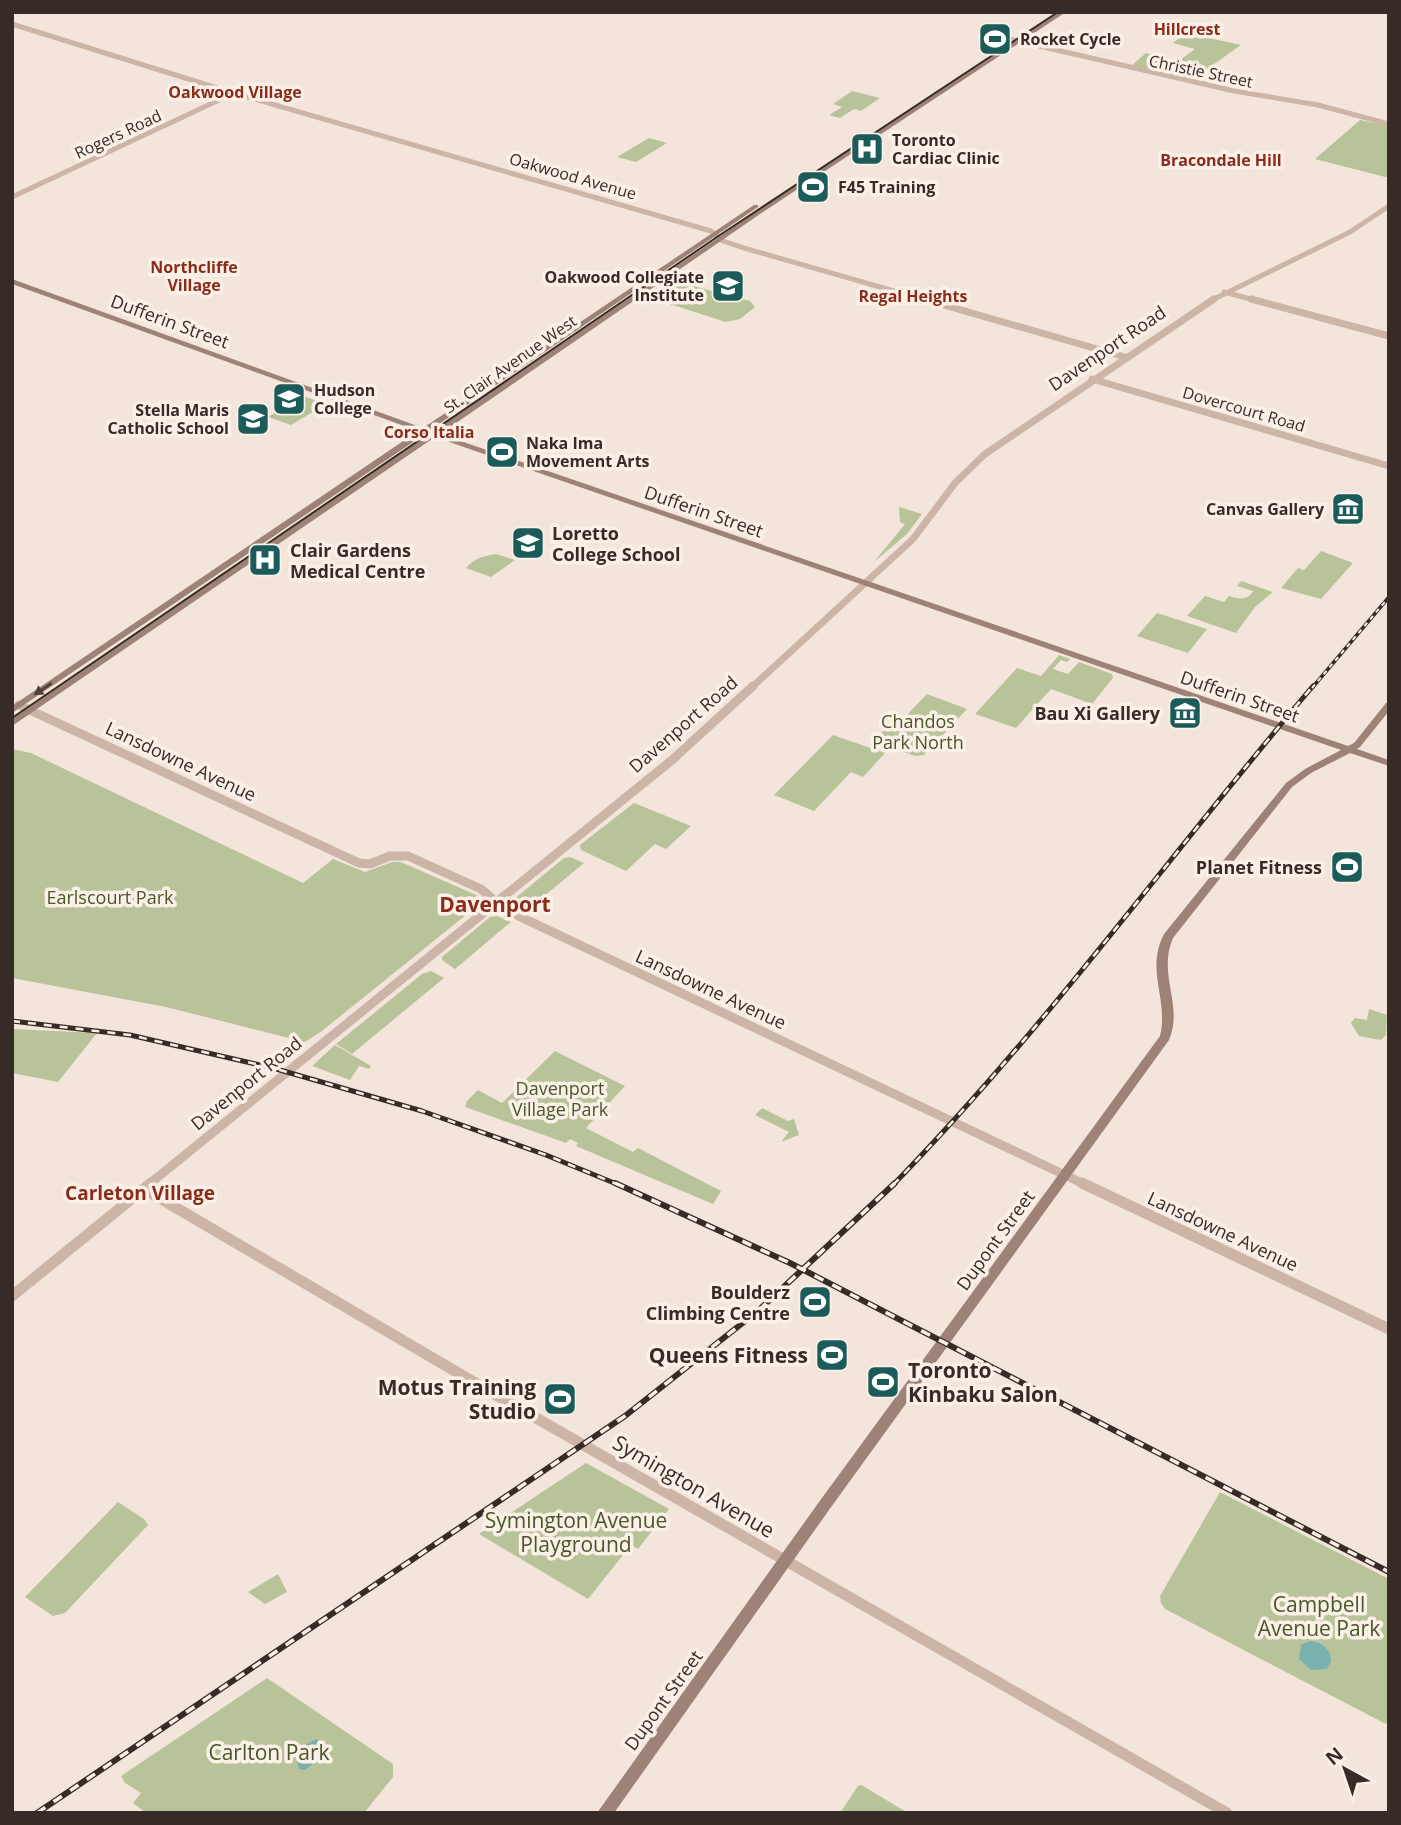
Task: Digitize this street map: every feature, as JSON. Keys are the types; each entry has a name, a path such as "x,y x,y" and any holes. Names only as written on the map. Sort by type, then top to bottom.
{"main road":[{"name":"St. Clair Avenue West","path":"16,707 1051,12"},
{"name":"St. Clair Avenue West","path":"12,723 435,434 717,236 1063,12"},
{"name":"Dufferin Street","path":"12,281 435,434 1389,763"},
{"name":"Dupont Street","path":"605,1813 1165,1037 1170,1011 1160,961 1161,951 1168,937 1289,785 1308,771 1357,745 1389,705"}],"street":[{"name":"Oakwood Avenue","path":"12,24 234,93 1125,357"},
{"name":"Christie Street","path":"1009,39 1234,91 1318,105 1389,124"},
{"name":"Rogers Road","path":"12,197 234,93"},
{"name":"Davenport Road","path":"12,1296 672,760 917,534 956,483 980,459 1092,379 1224,292 1343,235 1389,206"},
{"path":"1224,292 1389,337"},
{"name":"Dovercourt Road","path":"1092,379 1389,466"},
{"name":"Lansdowne Avenue","path":"16,707 31,710 356,862 370,864 390,856 408,856 481,889 504,909 543,928 1389,1329"},
{"name":"Symington Avenue","path":"144,1189 496,1395 1227,1813"}],"green space":[{"path":"1177,31 1241,45 1193,79 1132,65 1146,53 1177,62 1195,49 1173,43 1182,36 1174,33"},
{"path":"852,91 880,98 861,111 854,109 840,118 829,115 842,107 833,104"},
{"path":"1360,120 1389,126 1389,178 1315,159"},
{"path":"649,138 667,143 636,162 617,157"},
{"path":"678,282 750,301 755,307 740,319 726,322 654,299 657,293"},
{"path":"303,396 326,404 291,425 268,417"},
{"path":"899,507 922,514 907,534 874,562 905,524 900,522"},
{"path":"1321,551 1353,563 1321,599 1281,588 1298,568 1304,570"},
{"path":"496,554 515,560 491,577 466,568 476,560"},
{"path":"1241,581 1273,592 1255,607 1236,633 1187,616 1205,596 1224,602 1229,596 1246,598 1253,591 1237,586"},
{"path":"1157,613 1207,629 1188,653 1137,636"},
{"path":"1059,655 1070,659 1067,662 1061,660 1053,669 1068,674 1079,662 1112,674 1113,678 1092,704 1051,689 1016,728 975,714 1017,668 1041,676"},
{"name":"Chandos Park North","path":"927,694 967,709 924,755 915,756 874,741 896,718 902,720"},
{"path":"833,735 885,753 863,777 851,772 814,811 774,795"},
{"name":"Earlscourt Park","path":"12,749 31,753 303,883 333,859 365,872 392,862 401,862 476,895 482,902 305,1042 166,1007 12,978"},
{"path":"634,803 691,826 666,849 655,844 626,871 581,850 580,845"},
{"path":"570,857 584,863 525,912 513,904 513,900 564,858"},
{"path":"497,916 511,922 455,969 442,960 442,957 490,917"},
{"path":"431,971 444,978 352,1054 336,1044 422,974"},
{"path":"1369,1009 1387,1015 1386,1035 1381,1040 1359,1036 1351,1023 1355,1018 1367,1020"},
{"path":"12,1029 97,1033 58,1082 12,1073"},
{"path":"335,1045 371,1066 369,1069 359,1066 350,1080 312,1066"},
{"name":"Davenport Village Park","path":"555,1051 625,1086 586,1128 633,1152 638,1148 721,1191 713,1204 576,1146 578,1143 570,1139 566,1143 465,1107 478,1090 502,1103"},
{"path":"762,1108 788,1121 794,1119 799,1135 781,1142 789,1132 755,1115"},
{"name":"Symington Avenue Playground","path":"586,1463 669,1509 638,1549 631,1545 588,1599 479,1534"},
{"name":"Campbell Avenue Park","path":"1220,1492 1389,1579 1389,1718 1386,1724 1165,1609 1160,1596"},
{"path":"118,1502 144,1519 148,1525 65,1613 53,1616 25,1597"},
{"path":"278,1574 287,1592 265,1604 248,1592"},
{"name":"Carlton Park","path":"267,1678 393,1764 393,1777 364,1813 146,1813 133,1803 141,1793 125,1783 121,1776"},
{"path":"861,1785 908,1813 840,1813"}],"water":[{"path":"1310,1641 1328,1650 1331,1661 1327,1669 1311,1670 1299,1659 1301,1645"},
{"path":"316,1739 324,1744 325,1754 305,1770 299,1769 297,1761 303,1746"}],"tram line":[{"path":"12,718 717,237 1058,12"}],"railway":[{"path":"1312,688 1389,597"},
{"path":"894,1184 1003,1065 1313,686"},
{"path":"12,1021 130,1035 273,1068 422,1111 546,1155 619,1185"},
{"path":"615,1183 802,1269"},
{"path":"802,1269 894,1184"},
{"path":"37,1813 625,1416 759,1310 802,1269"},
{"path":"802,1269 1389,1572"}],"place":[{"name":"Rocket Cycle","path":"995,39"},
{"name":"Toronto Cardiac Clinic","path":"867,149"},
{"name":"F45 Training","path":"813,187"},
{"name":"Oakwood Collegiate Institute","path":"728,286"},
{"name":"Hudson College","path":"289,399"},
{"name":"Stella Maris Catholic School","path":"253,419"},
{"name":"Naka Ima Movement Arts","path":"502,452"},
{"name":"Canvas Gallery","path":"1348,509"},
{"name":"Loretto College School","path":"528,543"},
{"name":"Clair Gardens Medical Centre","path":"265,560"},
{"name":"Bau Xi Gallery","path":"1185,713"},
{"name":"Planet Fitness","path":"1347,867"},
{"name":"Boulderz Climbing Centre","path":"815,1302"},
{"name":"Queens Fitness","path":"832,1355"},
{"name":"Toronto Kinbaku Salon","path":"883,1382"},
{"name":"Motus Training Studio","path":"560,1399"}],"district":[{"name":"Hillcrest","path":"1187,29"},
{"name":"Oakwood Village","path":"235,92"},
{"name":"Bracondale Hill","path":"1221,160"},
{"name":"Northcliffe Village","path":"194,276"},
{"name":"Regal Heights","path":"913,296"},
{"name":"Corso Italia","path":"429,432"},
{"name":"Davenport","path":"495,904"},
{"name":"Carleton Village","path":"140,1193"}]}
